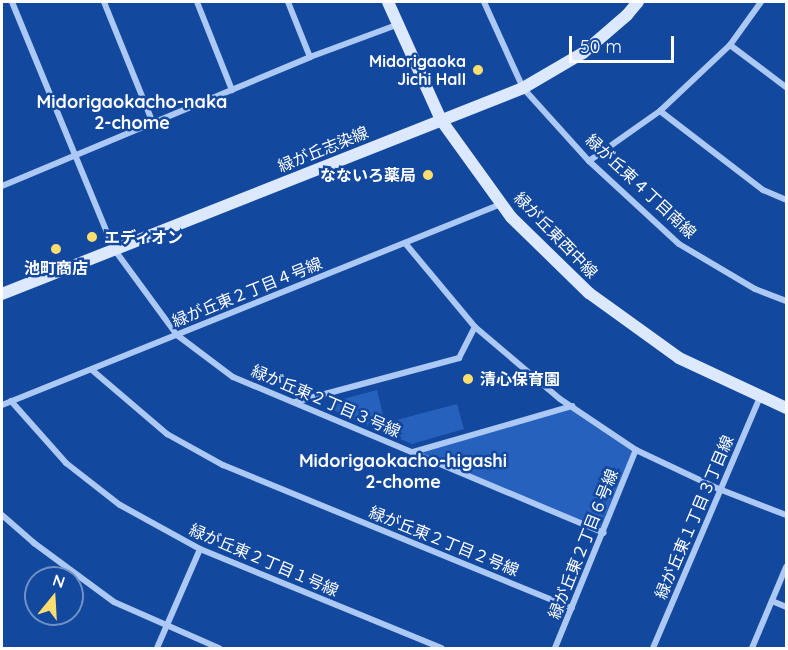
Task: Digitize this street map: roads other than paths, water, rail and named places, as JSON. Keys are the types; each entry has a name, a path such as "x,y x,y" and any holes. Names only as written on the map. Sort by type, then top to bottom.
{"street":[{"name":"緑が丘東２丁目３号線","path":"12,2 114,249 177,335 233,376 604,533"},
{"path":"104,2 153,123"},
{"path":"197,2 232,90"},
{"path":"288,2 310,57"},
{"name":"緑が丘東西中線","path":"388,2 441,120 511,217 589,293 679,358 786,408"},
{"name":"緑が丘東４丁目南線","path":"484,2 523,88 589,161 679,244 755,289 786,302"},
{"name":"緑が丘志染線","path":"2,294 523,88 583,53 627,15 638,2"},
{"path":"589,161 660,111 730,45 761,2"},
{"path":"2,186 310,57 399,24"},
{"path":"730,45 786,87"},
{"path":"660,111 763,190 786,200"},
{"name":"緑が丘東２丁目４号線","path":"2,405 502,204"},
{"path":"405,243 475,327 572,406 636,450 719,489 786,515"},
{"path":"294,402 459,358 475,327"},
{"name":"緑が丘東２丁目２号線","path":"92,370 167,434 223,465 572,608"},
{"name":"緑が丘東１丁目３丁目線","path":"653,648 760,397"},
{"name":"緑が丘東２丁目１号線","path":"11,401 66,463 120,505 200,549 441,648"},
{"path":"413,452 572,406"},
{"name":"緑が丘東２丁目６号線","path":"555,648 604,533 636,450"},
{"path":"2,515 34,543 114,602 219,648"},
{"path":"157,648 200,549"},
{"path":"752,648 786,567"},
{"path":"772,601 786,607"}],"place":[{"name":"Midorigaoka Jichi Hall","path":"478,70"},
{"name":"なないろ薬局","path":"428,175"},
{"name":"エディオン","path":"92,237"},
{"name":"池町商店","path":"56,249"},
{"name":"清心保育園","path":"468,379"}],"district":[{"name":"Midorigaokacho-naka 2-chome","path":"132,113"},
{"name":"Midorigaokacho-higashi 2-chome","path":"403,472"}]}
